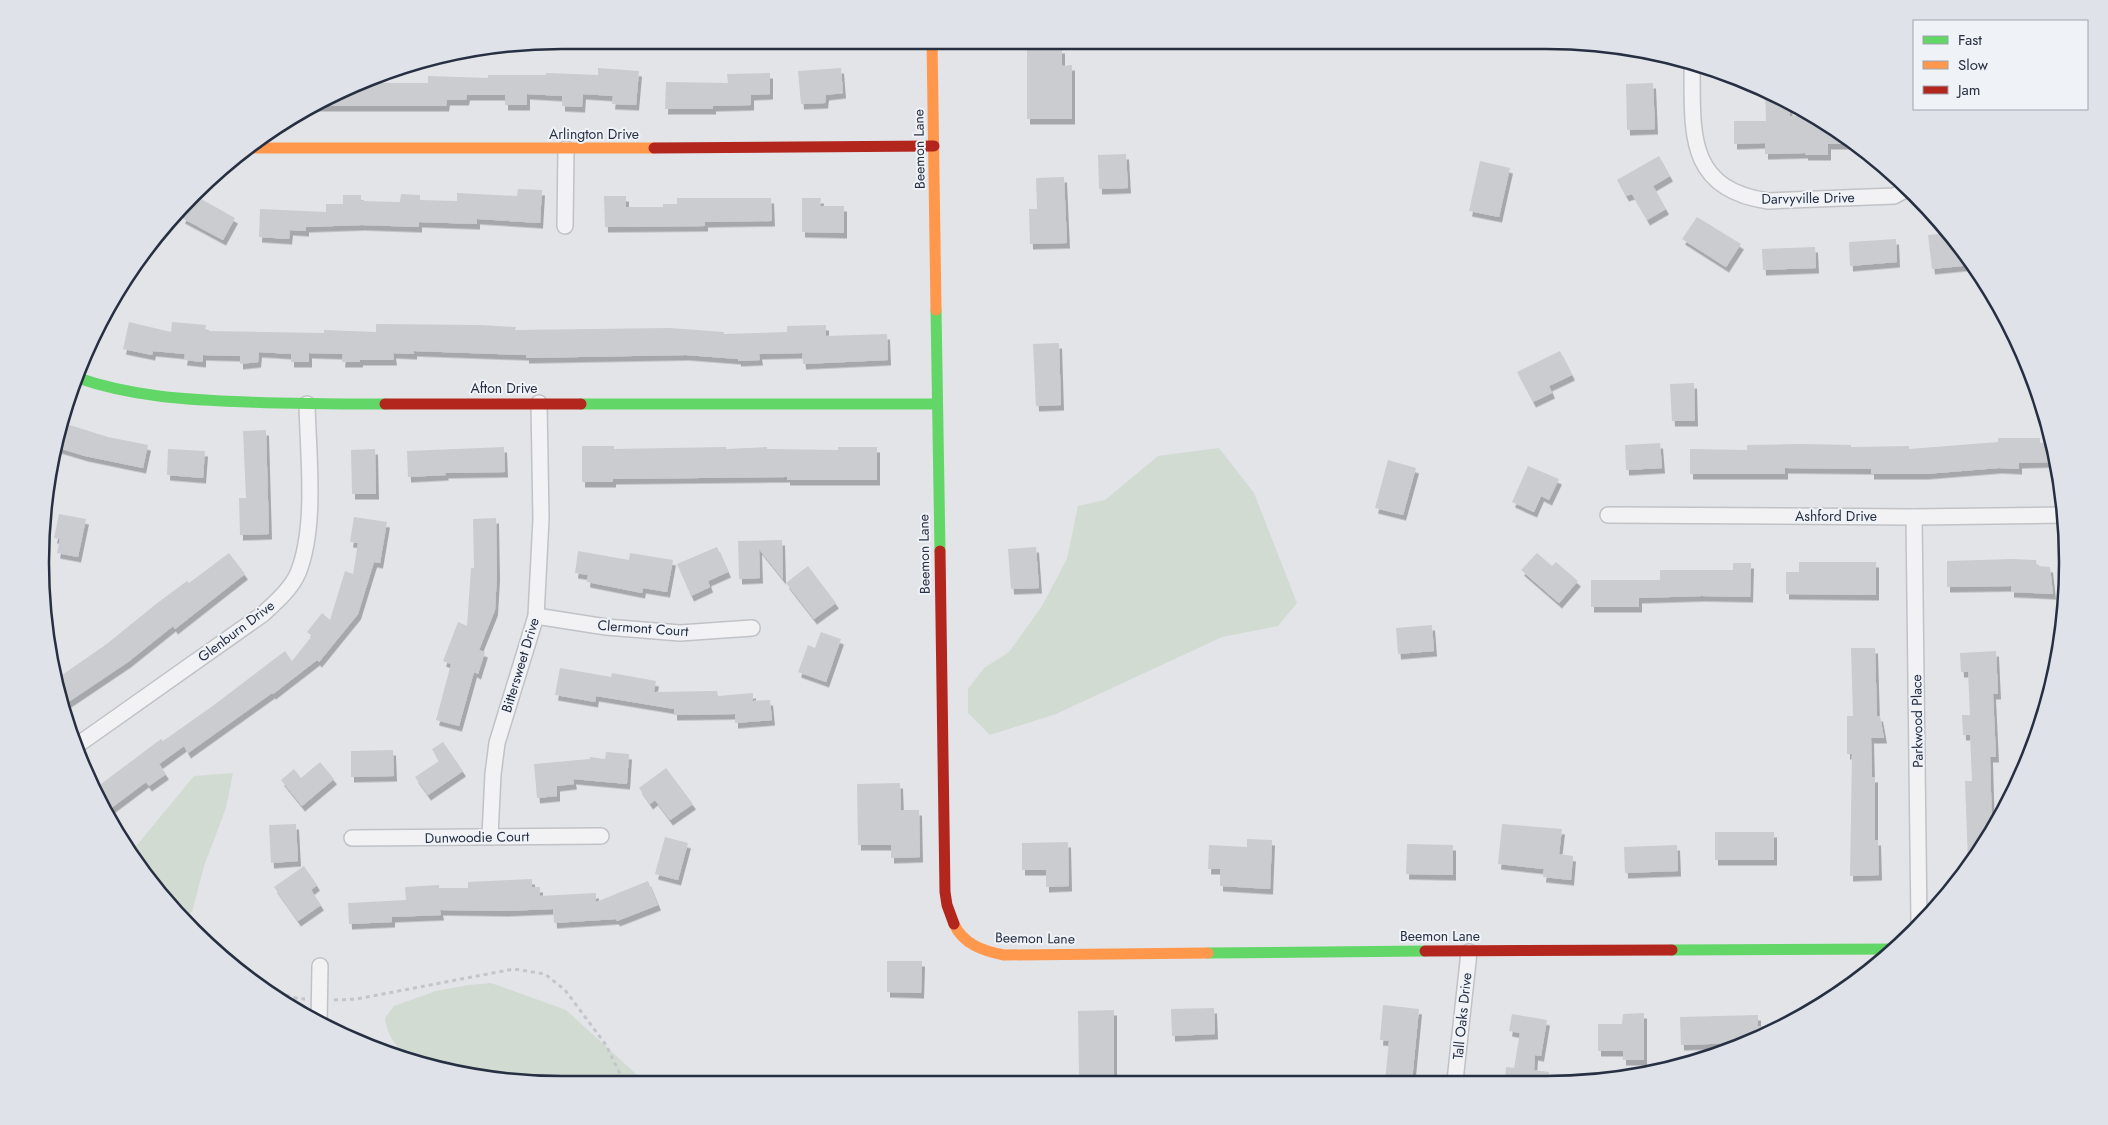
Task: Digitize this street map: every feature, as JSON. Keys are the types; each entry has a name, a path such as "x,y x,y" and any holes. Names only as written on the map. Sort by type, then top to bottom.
{"street":[{"name":"Beemon Lane","path":"932,49 945,892 950,919 965,940 977,948 990,953 1004,955 1355,951 1884,949"},
{"name":"Darvyville Drive","path":"1692,70 1692,130 1698,153 1711,174 1722,184 1737,193 1751,199 1768,201 1894,196 1901,192"},
{"name":"Arlington Drive","path":"259,148 566,149 934,146"},
{"path":"565,226 566,149"},
{"name":"Afton Drive","path":"83,380 142,395 182,400 307,404 937,404"},
{"name":"Bittersweet Drive","path":"490,836 493,774 497,743 536,616 541,519 539,403"},
{"name":"Glenburn Drive","path":"81,742 263,614 283,595 297,574 305,551 310,502 307,404"},
{"name":"Ashford Drive","path":"1608,515 2057,515"},
{"name":"Parkwood Place","path":"1914,516 1919,915"},
{"name":"Clermont Court","path":"536,616 606,627 680,633 752,628"},
{"name":"Dunwoodie Court","path":"352,838 601,836"},
{"name":"Tall Oaks Drive","path":"1456,1076 1469,952"},
{"path":"319,1014 320,966"}],"path":[{"path":"289,997 293,999 320,1000 357,999 514,969 545,974 565,990 606,1045 620,1076"}],"shaded area":[{"path":"1219,448 1254,493 1297,603 1278,626 1222,637 1056,714 990,735 968,713 968,689 984,668 1009,652 1042,606 1067,559 1078,506 1105,500 1158,456"},
{"path":"233,773 226,808 204,866 192,912 188,914 134,846 194,776"},
{"path":"491,983 566,1010 638,1076 562,1076 495,1072 430,1059 401,1050 394,1042 385,1018 394,1006 436,991"}],"building":[{"path":"1027,49 1062,49 1062,66 1072,65 1072,119 1027,119"},
{"path":"598,68 639,71 636,105 612,104 613,96 583,94 582,107 562,106 562,96 527,94 527,105 505,105 505,95 467,95 466,100 447,100 446,106 328,106 379,83 428,83 428,76 488,78 488,75 546,75 546,73 598,75"},
{"path":"841,68 843,93 826,95 825,103 801,104 798,71"},
{"path":"770,73 770,94 751,95 751,105 713,106 713,109 665,109 666,82 728,83 727,74"},
{"path":"1653,83 1655,129 1627,130 1626,84"},
{"path":"1765,99 1790,111 1790,116 1798,116 1843,144 1828,144 1828,155 1805,155 1805,153 1765,154 1765,143 1734,144 1734,121 1766,121"},
{"path":"1126,154 1128,188 1099,189 1098,155"},
{"path":"1659,156 1670,176 1653,186 1666,209 1647,220 1632,194 1626,196 1617,180"},
{"path":"1480,161 1510,168 1499,217 1469,211"},
{"path":"1064,177 1067,243 1030,244 1029,209 1037,209 1036,178"},
{"path":"518,189 542,190 540,223 477,219 477,224 419,222 419,227 362,225 306,227 306,231 290,230 289,239 259,237 260,209 326,212 326,204 343,204 343,195 361,195 361,201 400,202 401,194 420,195 420,200 457,201 457,193 517,196"},
{"path":"604,196 626,196 626,207 663,207 663,204 677,204 677,198 771,198 772,221 705,222 705,226 605,227"},
{"path":"200,198 235,218 223,240 182,218"},
{"path":"802,198 821,198 820,206 844,206 844,233 802,232"},
{"path":"1697,217 1741,244 1726,267 1682,239"},
{"path":"1940,234 1965,266 1932,269 1928,235"},
{"path":"1896,239 1897,262 1850,266 1849,242"},
{"path":"1815,247 1816,268 1763,270 1762,249"},
{"path":"129,322 171,332 172,322 206,325 205,331 324,333 324,330 376,332 376,324 481,325 516,327 515,330 669,328 724,332 724,334 787,332 787,326 826,325 826,336 887,334 888,360 803,364 802,353 759,354 760,360 738,361 738,359 686,355 526,358 526,355 414,351 414,354 393,353 394,360 360,360 360,362 342,362 343,354 309,353 309,362 291,362 291,354 259,352 258,362 240,364 240,356 203,355 203,362 184,360 185,354 153,351 152,355 123,349"},
{"path":"1059,343 1061,405 1036,406 1033,344"},
{"path":"1560,351 1572,375 1549,386 1552,393 1533,402 1517,372"},
{"path":"1694,383 1695,421 1672,421 1670,384"},
{"path":"68,424 108,437 148,445 143,468 85,456 62,449"},
{"path":"266,430 269,534 240,535 239,498 246,498 243,431"},
{"path":"1998,438 2040,438 2040,443 2045,443 2049,462 2019,463 2019,469 1999,468 1925,474 1871,474 1871,469 1785,468 1785,474 1690,474 1690,449 1747,450 1747,445 1802,444 1851,445 1851,447 1909,446 1909,449 1998,442"},
{"path":"1660,443 1662,468 1626,470 1625,445"},
{"path":"582,446 614,446 614,449 767,447 767,449 838,450 838,447 877,447 877,480 787,480 787,477 613,479 613,482 582,482"},
{"path":"504,447 505,472 445,473 446,475 408,477 407,451"},
{"path":"168,449 205,451 203,478 167,475"},
{"path":"375,449 376,494 352,494 351,450"},
{"path":"1388,460 1416,468 1403,515 1375,508"},
{"path":"1528,466 1559,479 1549,500 1541,496 1534,512 1512,502"},
{"path":"59,514 86,519 78,557 57,553 60,539 54,538"},
{"path":"354,517 387,522 380,563 374,562 358,614 319,662 317,660 273,694 188,753 184,746 159,764 166,774 149,786 146,782 112,808 100,785 161,739 163,741 214,705 285,651 292,661 312,636 307,632 322,613 330,620 345,571 353,574 358,543 350,542"},
{"path":"496,518 497,575 495,610 479,650 485,652 478,674 474,672 459,726 436,720 451,664 443,661 458,622 467,626 471,568 474,568 473,519"},
{"path":"782,540 783,579 759,549 760,578 739,579 738,541"},
{"path":"717,547 728,572 708,581 710,587 691,596 677,564"},
{"path":"1036,547 1039,588 1011,589 1008,549"},
{"path":"578,551 629,560 630,553 673,560 667,592 643,588 642,593 587,582 588,575 575,573"},
{"path":"229,553 245,574 175,629 173,626 128,662 68,702 62,675 108,643 187,581 189,583"},
{"path":"1537,553 1552,566 1556,562 1578,581 1559,603 1521,570"},
{"path":"2036,560 2037,566 2050,567 2053,594 2011,592 2011,586 1947,587 1947,561"},
{"path":"1799,562 1876,562 1876,595 1786,594 1786,572 1799,572"},
{"path":"1733,563 1751,563 1750,597 1639,598 1639,607 1591,607 1591,580 1660,580 1660,570 1733,570"},
{"path":"808,566 836,603 814,619 786,583"},
{"path":"1432,625 1434,651 1398,654 1396,628"},
{"path":"821,632 841,639 826,682 798,672 808,645 815,648"},
{"path":"1851,648 1875,648 1877,716 1880,716 1884,738 1871,738 1872,777 1875,777 1875,840 1878,840 1879,875 1850,876 1852,754 1847,754 1847,716 1853,716"},
{"path":"1996,651 1998,694 1993,694 1996,757 1990,757 1992,816 1968,855 1965,781 1972,781 1970,735 1963,735 1962,715 1970,715 1968,672 1961,672 1960,653"},
{"path":"560,668 611,677 612,673 656,681 654,692 717,691 718,696 753,693 753,701 770,700 772,720 735,723 735,714 674,715 674,709 596,696 595,702 555,695"},
{"path":"443,742 463,771 428,795 415,777 439,761 432,749"},
{"path":"393,750 394,776 351,777 351,751"},
{"path":"606,752 629,754 627,784 573,779 574,784 557,786 557,796 537,798 534,764 590,759 590,757 605,759"},
{"path":"320,762 334,779 302,806 281,780 294,769 301,778"},
{"path":"666,768 693,804 670,820 655,800 650,804 639,788"},
{"path":"900,783 901,810 919,810 920,857 891,858 891,845 858,845 857,784"},
{"path":"296,824 298,861 271,863 269,825"},
{"path":"1502,824 1562,829 1559,854 1573,856 1571,880 1543,877 1544,869 1498,864"},
{"path":"1715,832 1774,832 1774,860 1715,860"},
{"path":"665,837 688,843 678,880 655,874"},
{"path":"1247,839 1272,840 1270,889 1220,886 1220,869 1208,869 1209,845 1247,847"},
{"path":"1068,842 1069,886 1046,887 1046,870 1022,870 1022,843"},
{"path":"1407,844 1453,845 1453,875 1406,874"},
{"path":"1677,845 1678,871 1625,873 1624,847"},
{"path":"304,866 317,885 311,890 321,905 298,921 274,887"},
{"path":"532,879 532,887 540,887 540,896 596,893 596,902 648,881 658,905 617,921 616,919 554,923 553,909 505,911 440,910 441,915 392,917 392,922 349,924 348,903 406,900 405,887 439,885 439,888 468,888 468,882"},
{"path":"887,961 922,961 921,993 887,992"},
{"path":"1383,1005 1419,1009 1412,1076 1386,1076 1389,1041 1380,1040"},
{"path":"1214,1008 1215,1034 1172,1036 1171,1009"},
{"path":"1114,1010 1114,1076 1079,1076 1078,1011"},
{"path":"1644,1013 1644,1060 1623,1060 1623,1051 1598,1051 1598,1024 1622,1024 1623,1014"},
{"path":"1512,1014 1547,1020 1541,1056 1535,1055 1534,1070 1549,1072 1549,1076 1505,1076 1506,1067 1514,1068 1520,1033 1509,1031"},
{"path":"1758,1015 1758,1026 1766,1026 1725,1043 1681,1045 1680,1017"}],"traffic: fast":[{"path":"936,310 940,551"},
{"path":"83,380 139,393 182,398 282,403 385,404"},
{"path":"581,404 937,404"},
{"path":"1672,950 1884,949"},
{"path":"1208,953 1425,951"}],"traffic: slow":[{"path":"932,49 936,310"},
{"path":"259,148 654,148"},
{"path":"954,924 963,937 974,946 1004,955 1208,953"}],"traffic: jam":[{"path":"654,148 934,146"},
{"path":"385,404 581,404"},
{"path":"940,551 945,892 947,905 954,924"},
{"path":"1425,951 1672,950"}]}
